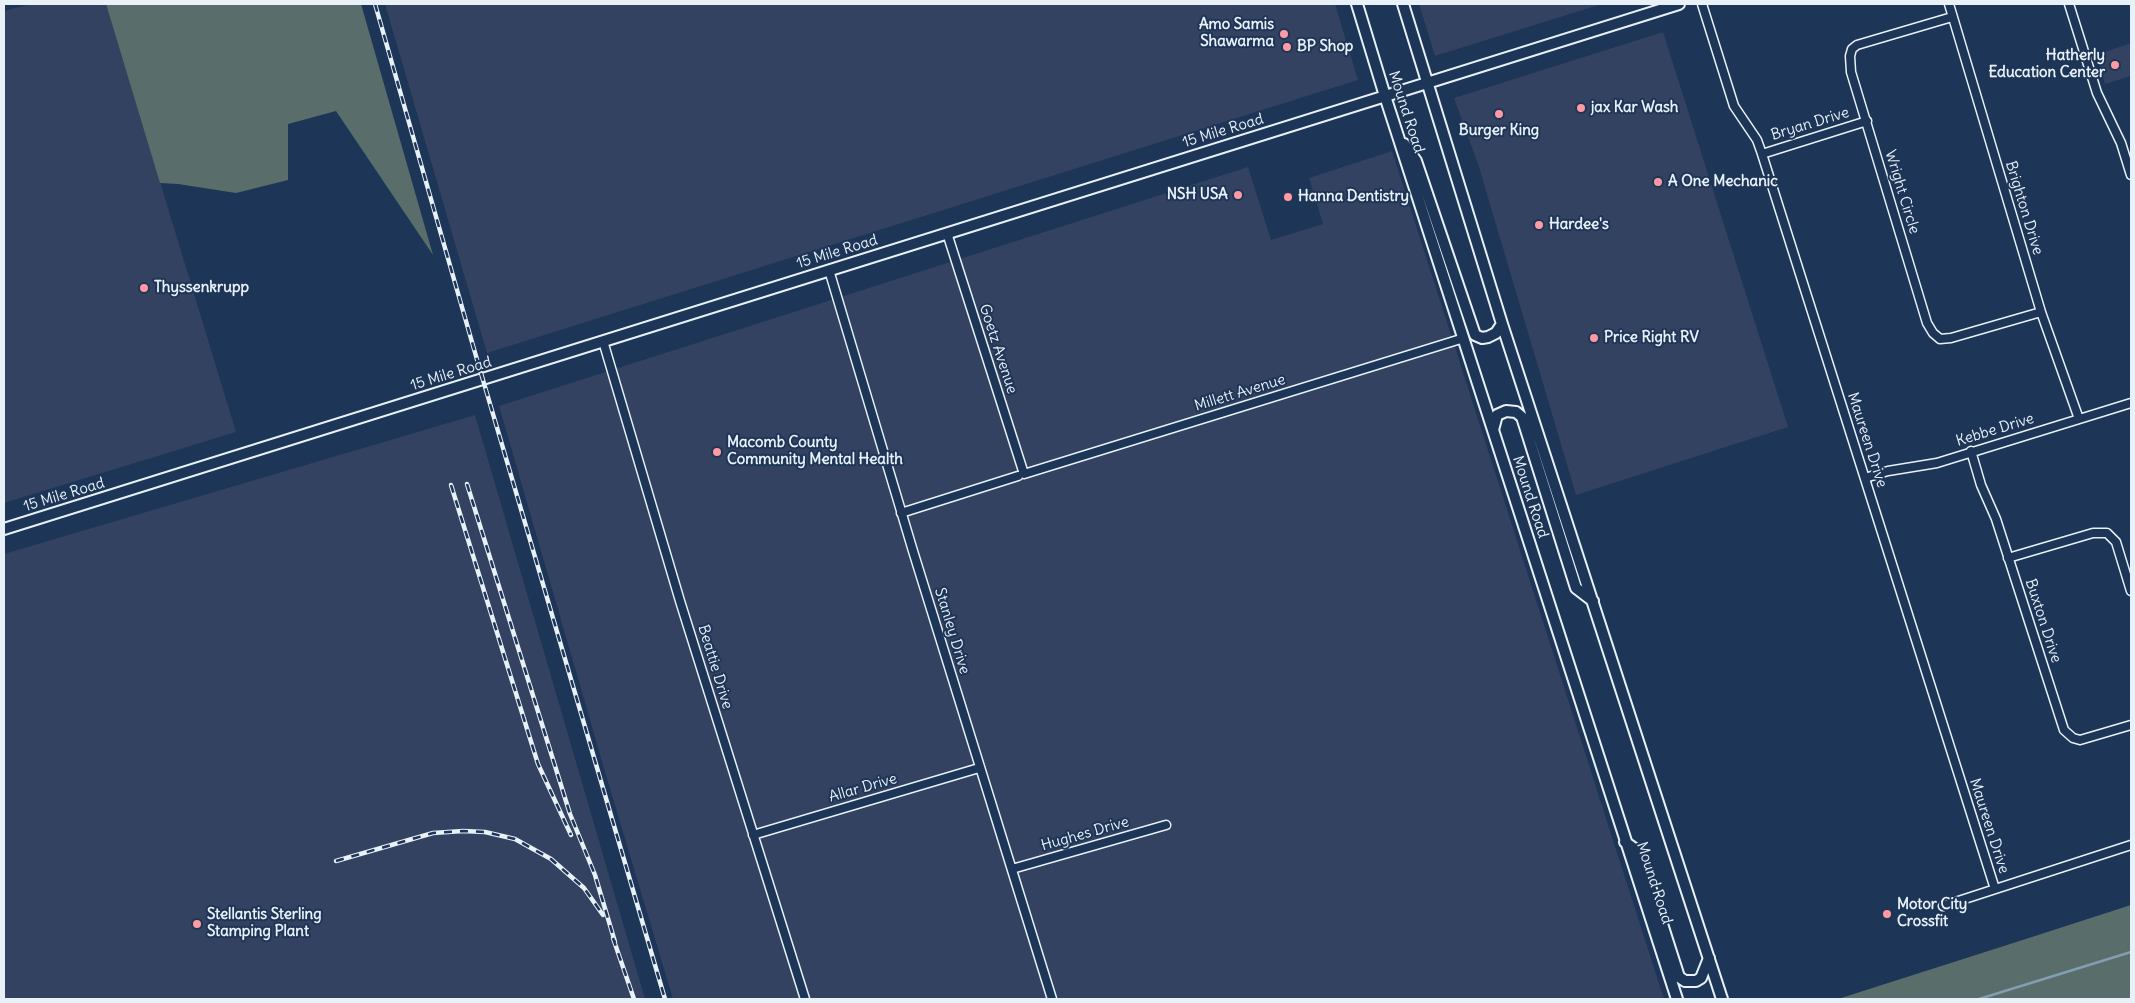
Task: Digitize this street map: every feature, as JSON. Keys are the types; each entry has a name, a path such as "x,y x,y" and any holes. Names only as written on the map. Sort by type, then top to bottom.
{"main road":[{"name":"Mound Road","path":"1357,4 1385,96 1677,999"},
{"name":"Mound Road","path":"1403,4 1502,324 1722,999"},
{"name":"15 Mile Road","path":"4,530 1679,4"},
{"path":"1398,135 1416,161 1475,335 1482,338 1488,337 1496,333 1502,324"},
{"path":"1493,430 1497,415 1506,411 1516,412 1522,417 1576,588 1593,601"},
{"path":"1625,842 1639,852 1679,977 1685,981 1696,981 1701,978 1710,958"}],"street":[{"name":"Maureen Drive","path":"1702,4 1734,106 1757,140 1762,154 1995,889"},
{"name":"Brighton Drive","path":"1949,4 2041,312 2079,419"},
{"path":"2069,4 2094,85 2121,143 2131,175"},
{"name":"Wright Circle","path":"1952,17 1868,41 1852,49 1849,64 1927,323 1933,333 1940,339 1951,338 2041,312"},
{"name":"Bryan Drive","path":"1762,154 1867,121"},
{"name":"Goetz Avenue","path":"947,233 1021,475"},
{"name":"Stanley Drive","path":"829,270 901,512 1052,999"},
{"name":"Millett Avenue","path":"901,512 1464,338"},
{"name":"Beattie Drive","path":"603,341 680,601 804,999"},
{"name":"Kebbe Drive","path":"1865,478 1937,463 2131,403"},
{"name":"Buxton Drive","path":"1971,452 1981,486 1996,519 2064,730 2073,738 2080,740 2131,725"},
{"path":"2008,558 2093,533 2107,533 2116,542 2131,591"},
{"name":"Allar Drive","path":"754,835 980,768"},
{"name":"Hughes Drive","path":"1012,869 1166,825"},
{"path":"1942,906 2131,845"}],"shaded area":[{"path":"31,4 106,4 236,432 4,503 4,11"},
{"path":"385,4 1335,4 1358,80 487,353"},
{"path":"1419,4 1602,4 1435,56"},
{"path":"1663,32 1788,427 1576,495 1479,167 1454,98"},
{"name":"Hatherly Education Center","path":"2131,43 2131,76 2105,84 2096,55"},
{"path":"1392,151 1664,999 673,999 499,406 1248,167 1271,240 1323,224 1309,178"},
{"name":"Stellantis Sterling Stamping Plant","path":"475,415 645,999 4,999 4,554"}],"green space":[{"path":"106,4 361,4 433,255 336,111 288,124 288,180 236,193 160,183"},
{"path":"2131,905 2131,999 1838,999 2007,945"}],"waterway":[{"path":"1979,999 2131,952"}],"railway":[{"path":"375,4 478,363 665,999"},
{"path":"467,484 570,814 595,875 615,942"},
{"path":"451,485 538,764 571,835"},
{"path":"336,861 433,833 485,832 515,839 551,859 584,888 603,915"},
{"path":"613,938 634,999"}],"place":[{"name":"Amo Samis Shawarma","path":"1284,34"},
{"name":"BP Shop","path":"1287,47"},
{"name":"Hatherly Education Center","path":"2115,65"},
{"name":"jax Kar Wash","path":"1581,108"},
{"name":"Burger King","path":"1499,114"},
{"name":"A One Mechanic","path":"1658,182"},
{"name":"NSH USA","path":"1238,195"},
{"name":"Hanna Dentistry","path":"1288,197"},
{"name":"Hardee's","path":"1539,225"},
{"name":"Thyssenkrupp","path":"144,288"},
{"name":"Price Right RV","path":"1594,338"},
{"name":"Macomb County Community Mental Health","path":"717,452"},
{"name":"Motor City Crossfit","path":"1887,914"},
{"name":"Stellantis Sterling Stamping Plant","path":"197,924"}]}
